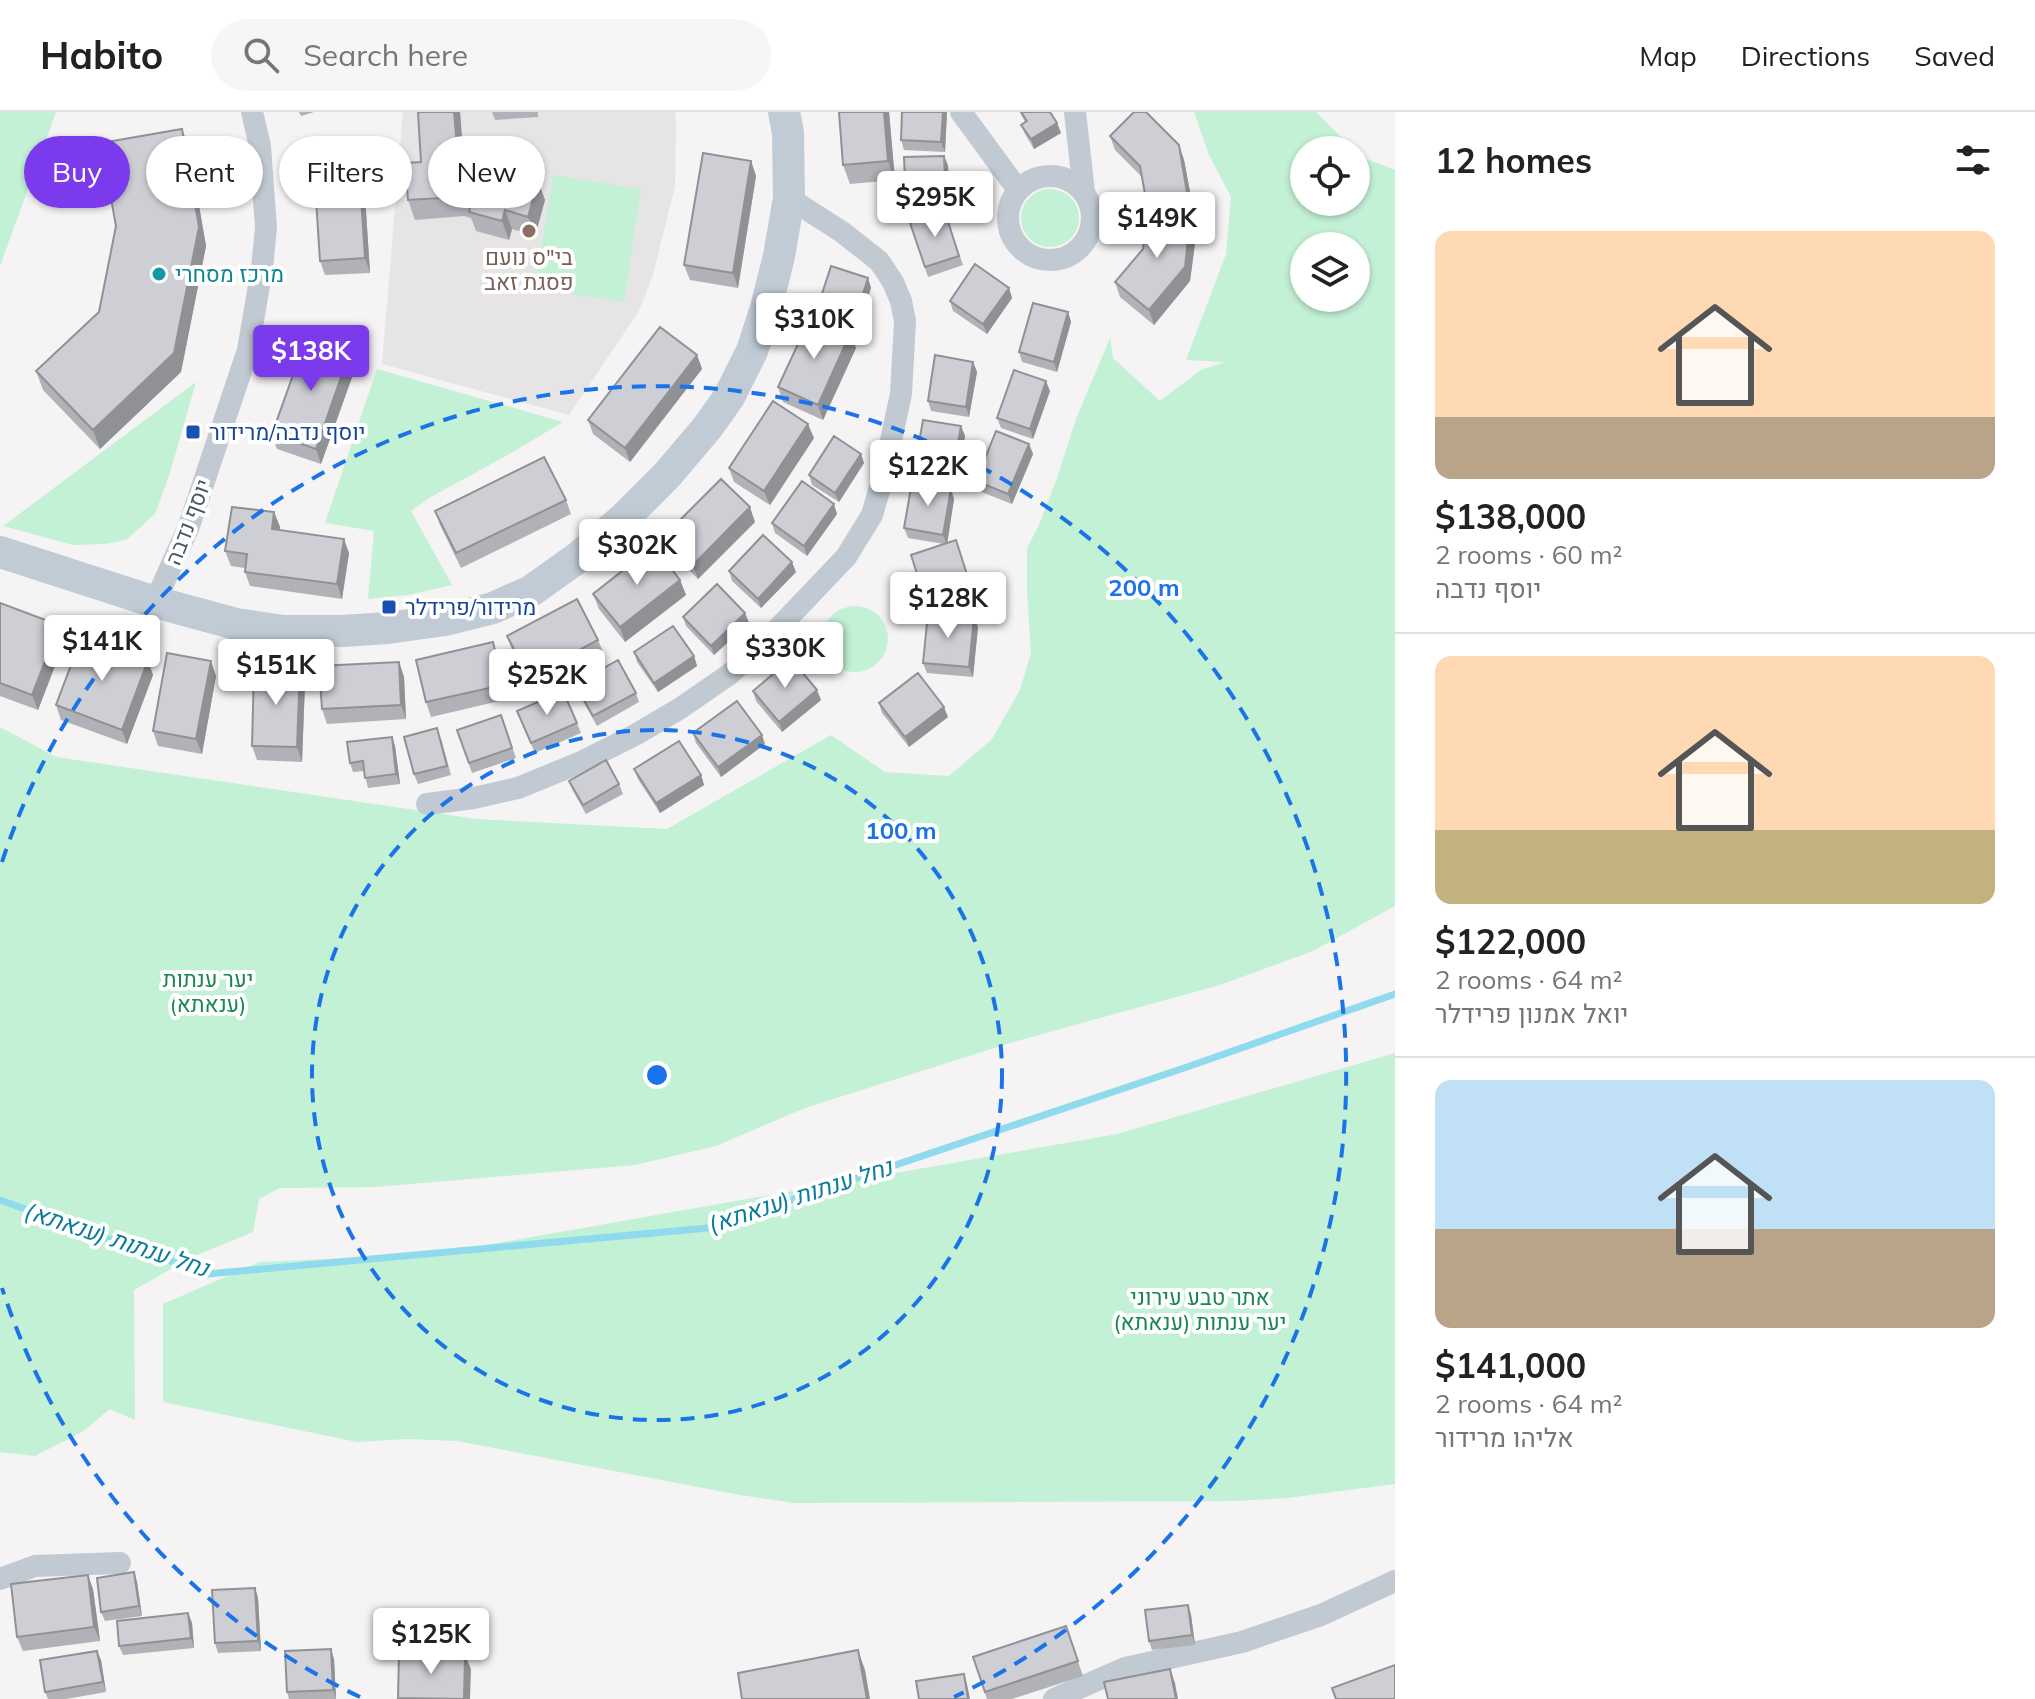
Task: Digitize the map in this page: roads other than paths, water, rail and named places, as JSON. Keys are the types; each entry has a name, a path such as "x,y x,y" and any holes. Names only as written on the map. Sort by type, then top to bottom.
{"street":[{"name":"יוסף נדבה","path":"155,602 189,526 248,350 266,228 260,146 252,112"},
{"path":"0,552 155,602 236,624 283,631 388,628 445,620 493,608 531,591 580,556 623,519 667,475 729,397 752,351 779,256 789,198 788,133 784,112"},
{"path":"961,112 1018,190"},
{"path":"1075,112 1084,192"},
{"path":"1043,176 1059,176 1073,182 1084,192 1091,205 1093,220 1084,244 1073,254 1059,259 1043,260 1029,255 1010,233 1010,202 1018,190 1029,181 1043,176"},
{"path":"427,804 518,788 579,763 679,709 730,674 766,641 846,557 872,515 901,394 905,321 901,301 879,261 842,232 789,198"},
{"path":"0,1579 35,1566 120,1563"},
{"path":"1054,1699 1125,1668 1242,1642 1321,1615 1395,1581"}],"waterway":[{"name":"נחל ענתות (ענאתא)","path":"0,1200 207,1274 708,1228 1395,994"}],"place":[{"name":"בי\"ס נועם פסגת זאב","path":"529,231"},
{"name":"מרכז מסחרי","path":"159,274"},
{"name":"יוסף נדבה/מרידור","path":"193,432"},
{"name":"מרידור/פרידלר","path":"389,607"}],"park label":[{"name":"יער ענתות (ענאתא)","path":"208,992"},
{"name":"אתר טבע עירוני יער ענתות (ענאתא)","path":"1200,1310"}]}
